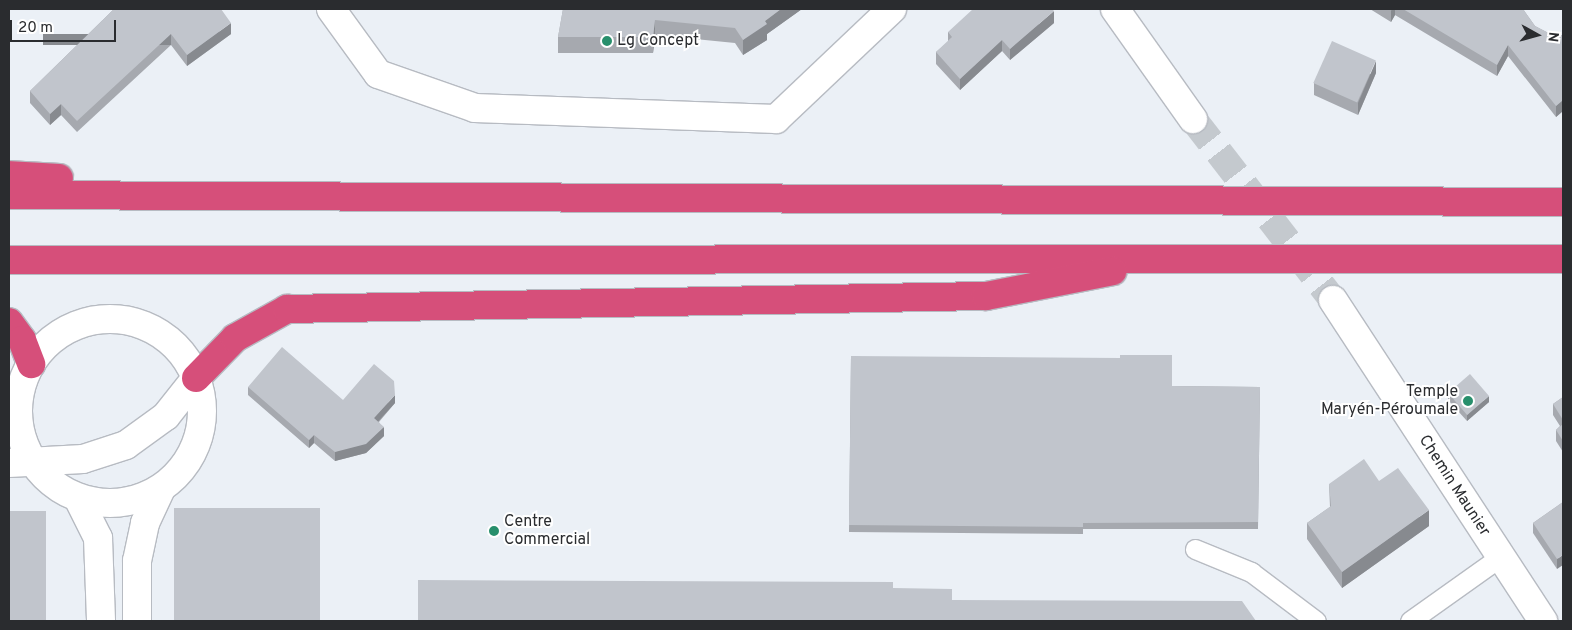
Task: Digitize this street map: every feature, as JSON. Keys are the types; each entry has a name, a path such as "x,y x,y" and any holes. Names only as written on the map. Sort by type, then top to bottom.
{"highway":[{"path":"9,175 340,196"},
{"path":"9,195 1563,202"},
{"path":"196,378 235,338 287,309 986,296 1170,259"},
{"path":"9,260 1563,259"},
{"path":"9,322 22,340 31,364"}],"street":[{"path":"331,9 378,74 475,108 776,119 892,9"},
{"path":"1114,9 1193,119"},
{"name":"Chemin Maunier","path":"1332,300 1542,621"},
{"path":"103,318 132,321 160,332 181,352 196,378 201,394 201,424 195,447 182,469 161,489 135,500 106,504 78,498 21,463 22,440 17,413 20,388 31,364 49,341 66,330 103,318"},
{"path":"21,463 83,459 126,444 166,416 196,378"},
{"path":"137,621 137,560 145,523 161,489"},
{"path":"78,498 98,538 101,621"}],"lane":[{"path":"1195,549 1251,572 1316,621"},
{"path":"1410,621 1500,557"}],"building":[{"path":"114,9 221,9 231,23 187,55 171,34 77,121 61,104 50,114 30,91"},
{"path":"563,9 781,9 765,21 767,24 743,40 735,28 655,20 653,37 558,37"},
{"path":"973,9 1052,9 1054,11 1010,49 1002,40 960,79 936,52 952,37 948,32"},
{"path":"1403,9 1523,9 1535,26 1558,38 1563,34 1563,100 1556,106 1508,45 1497,65"},
{"path":"1332,41 1376,61 1357,103 1313,83"},
{"path":"282,347 343,400 374,364 394,381 395,395 374,418 384,427 366,444 335,452 314,435 309,440 248,387"},
{"path":"1120,355 1172,355 1172,386 1260,387 1258,522 1083,523 1083,527 849,525 851,356 1120,358"},
{"name":"Temple Maryén-Péroumale","path":"1470,374 1489,396 1467,415 1448,393"},
{"path":"1563,397 1563,420 1553,404"},
{"path":"1563,424 1563,441 1556,430"},
{"path":"1364,459 1379,481 1398,468 1429,510 1342,572 1307,523 1331,506 1329,484"},
{"path":"1563,502 1563,555 1557,559 1533,523"},
{"path":"174,508 320,508 320,621 174,621"},
{"path":"9,511 46,511 46,621 9,621"},
{"path":"418,580 893,582 893,588 952,589 952,600 1242,601 1256,621 418,621"}],"tunnel":[{"path":"1193,119 1333,300"}],"place":[{"name":"Lg Concept","path":"607,41"},
{"name":"Temple Maryén-Péroumale","path":"1468,401"},
{"name":"Centre Commercial","path":"494,531"}]}
